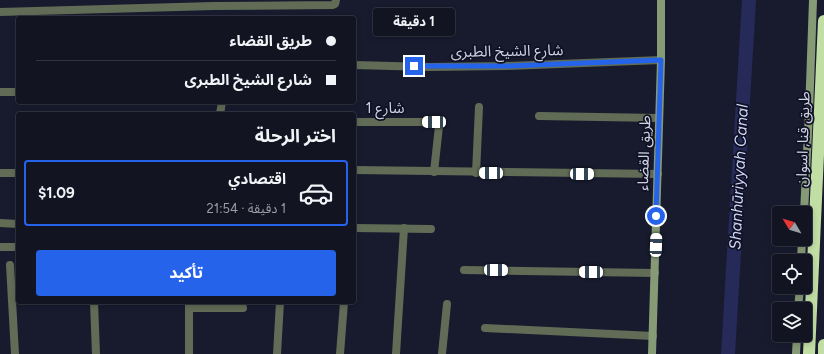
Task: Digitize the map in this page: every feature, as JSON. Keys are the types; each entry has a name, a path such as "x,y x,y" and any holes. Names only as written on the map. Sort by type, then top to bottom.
{"highway":[{"name":"طريق قنا, اسوان","path":"809,354 824,21"},
{"path":"824,345 824,354"}],"street":[{"path":"0,12 213,3 310,3 333,5 335,4 336,0"},
{"name":"طريق القضاء","path":"652,354 661,60 661,0"},
{"path":"804,206 813,0"},
{"name":"شارع الشيخ الطبرى","path":"356,65 429,67 506,66 661,60"},
{"path":"0,92 16,92"},
{"path":"476,173 479,107"},
{"path":"539,116 659,118"},
{"name":"شارع 1","path":"356,122 437,122 440,126 434,172"},
{"path":"356,170 476,173 658,174"},
{"path":"0,173 16,173"},
{"path":"0,223 16,224"},
{"path":"356,228 430,229"},
{"path":"396,354 404,228"},
{"path":"0,247 16,247"},
{"path":"10,265 16,354"},
{"path":"464,270 655,273"},
{"path":"94,304 96,354"},
{"path":"277,354 280,304"},
{"path":"340,354 344,304"},
{"path":"442,354 447,304"},
{"path":"189,354 189,305 243,308"},
{"path":"485,328 653,336"},
{"path":"796,354 797,342"}],"waterway":[{"name":"Shanhūriyyah Canal","path":"728,354 749,0"}],"route":[{"path":"414,66 506,66 661,60 656,216"}]}
